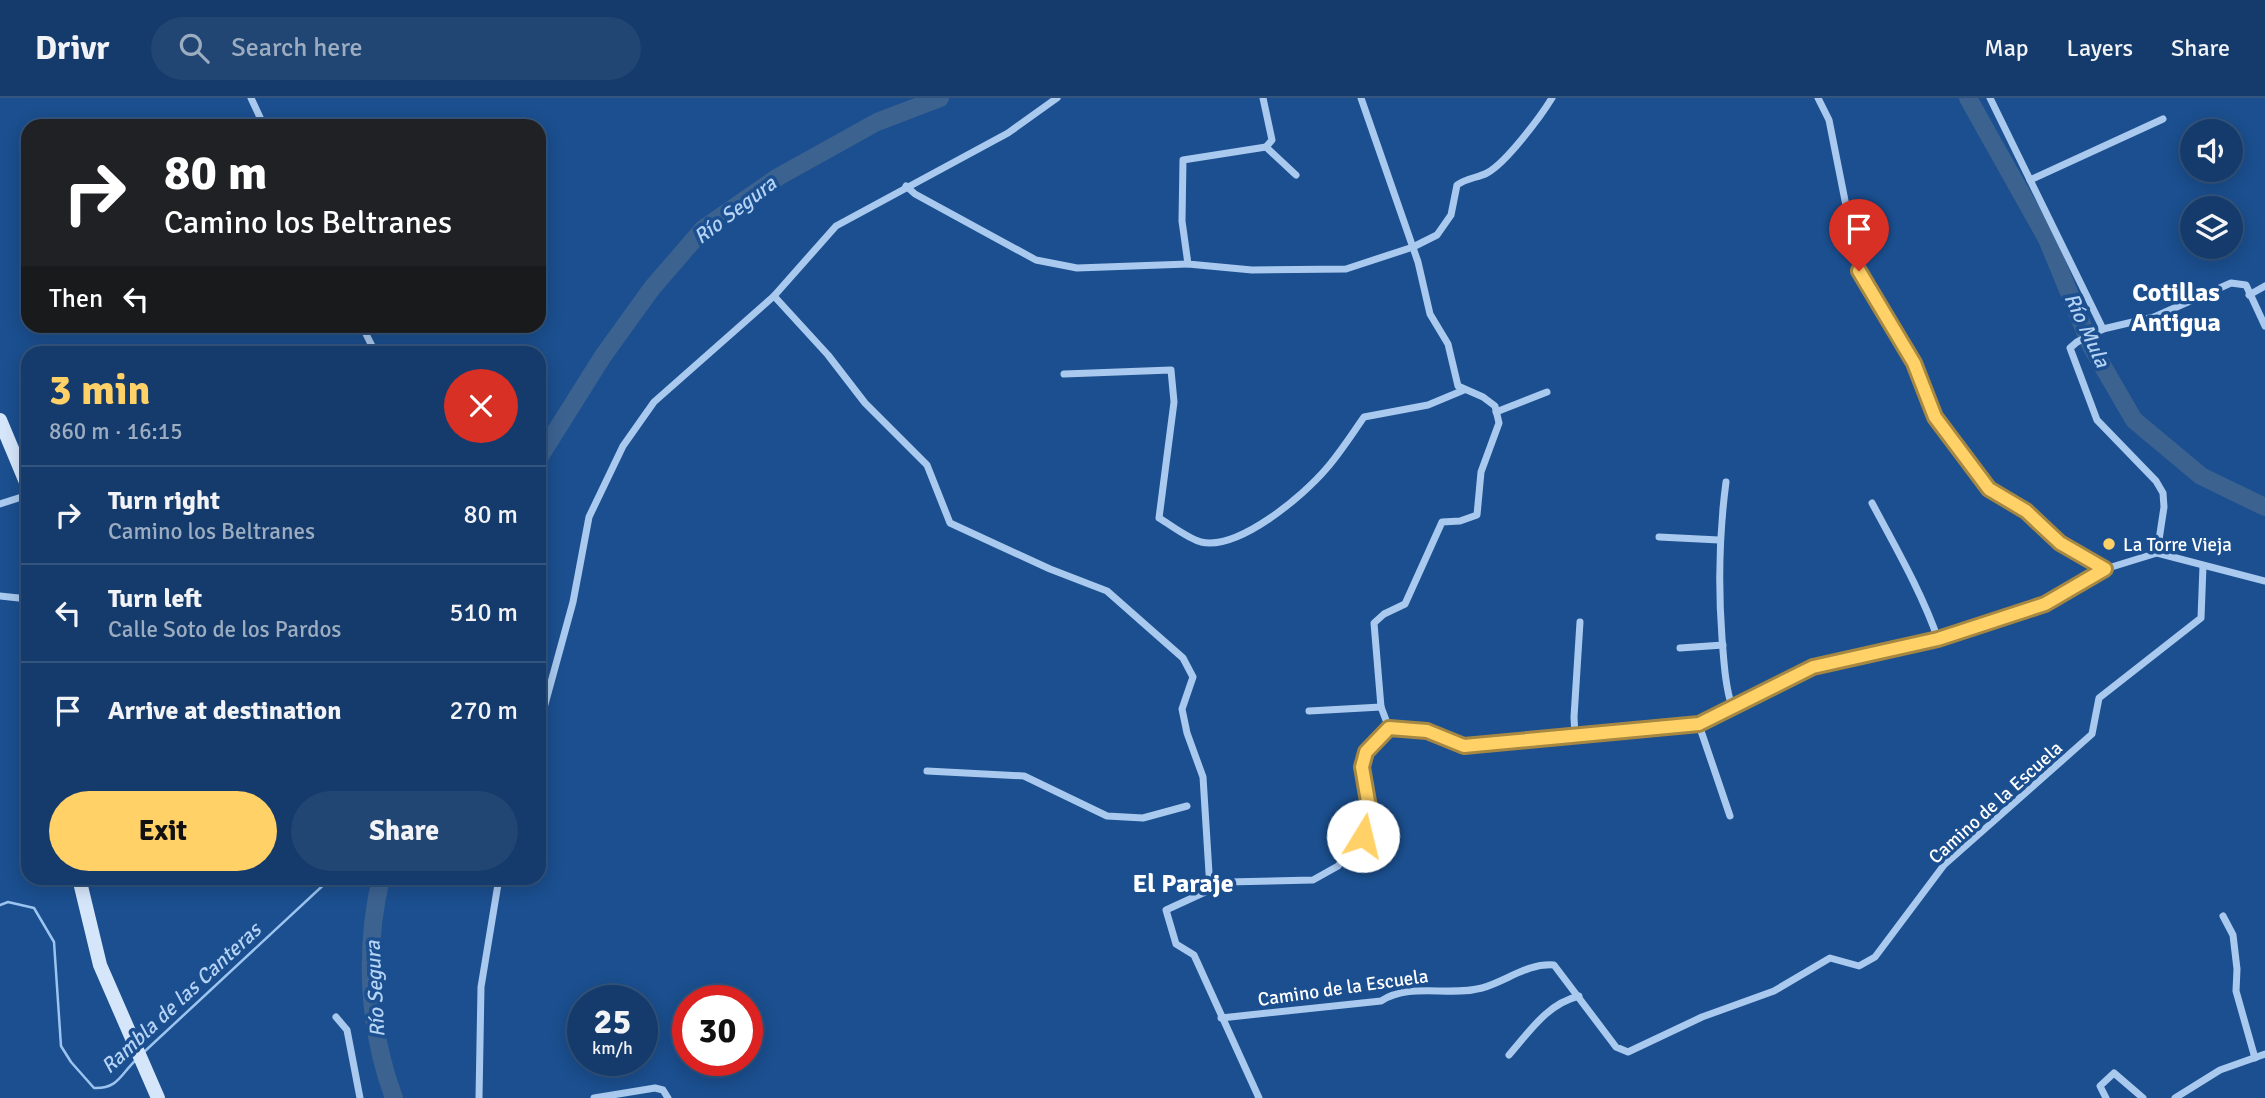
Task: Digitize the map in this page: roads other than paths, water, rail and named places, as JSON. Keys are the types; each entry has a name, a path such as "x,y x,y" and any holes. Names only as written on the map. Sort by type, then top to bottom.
{"main road":[{"path":"0,420 21,470"},
{"path":"81,885 97,955 158,1098"}],"street":[{"path":"251,98 261,119"},
{"path":"546,700 573,602 589,517 623,446 654,402 774,296 836,226 1008,133 1057,98"},
{"path":"1188,264 1182,221 1183,160 1266,147 1272,140 1263,98"},
{"path":"1361,98 1413,247 1430,314 1448,344 1458,386 1483,397 1495,407 1499,423 1481,472 1477,514 1442,522 1405,604 1384,614 1374,624 1381,707 1389,728"},
{"path":"906,186 915,194 1036,260 1077,268 1188,264 1252,270 1346,269 1413,247 1437,235 1451,215 1457,186 1468,178 1489,172 1538,122 1552,98"},
{"path":"1818,98 1829,120 1859,271 1914,363 1935,417 1989,489 2026,511 2060,543 2105,569"},
{"path":"1990,98 2103,329"},
{"path":"2030,180 2163,119"},
{"path":"1266,147 1288,164 1296,175"},
{"path":"2157,553 2163,493 2156,481 2097,420 2070,348 2103,329 2154,317 2231,283 2246,285 2265,326"},
{"path":"2249,295 2265,286"},
{"path":"774,296 828,355 865,403 928,465 950,523 1050,569 1107,591 1183,658 1193,677 1182,709 1203,777 1210,889"},
{"path":"1064,374 1171,370 1174,402 1159,518 1199,542 1222,543 1251,530 1290,503 1326,469 1364,417 1427,405 1464,390"},
{"path":"1496,412 1547,392"},
{"path":"1726,482 1719,540 1726,690 1732,707"},
{"path":"0,504 21,497"},
{"path":"1872,503 1923,597 1938,639"},
{"path":"1659,537 1719,540"},
{"path":"1389,728 1427,731 1464,746 1699,724 1813,667 1938,639 2045,604 2105,569 2157,553 2265,580"},
{"name":"Camino de la Escuela","path":"1221,1018 1381,1001 1395,992 1481,988 1540,964 1554,965 1616,1047 1628,1052 1702,1017 1774,991 1830,958 1859,966 1875,957 1944,865 2092,734 2099,698 2201,618 2203,566"},
{"path":"0,596 21,599"},
{"path":"1575,736 1580,622"},
{"path":"1680,648 1723,645"},
{"path":"1309,712 1381,707"},
{"path":"1699,724 1730,816"},
{"path":"1259,1098 1194,956 1176,944 1166,910 1227,882 1313,880 1338,866 1363,836 1369,807 1362,767 1366,752 1389,728"},
{"path":"927,771 1024,776 1107,816 1143,818 1187,806"},
{"path":"479,1098 481,987 498,885"},
{"path":"2223,916 2233,935 2237,969 2236,991 2255,1058"},
{"path":"1509,1055 1543,1015 1565,1000 1579,996"},
{"path":"336,1017 347,1030 360,1098"},
{"path":"2175,1098 2220,1070 2265,1054"},
{"path":"2106,1098 2100,1086 2113,1073 2143,1098"},
{"path":"594,1098 655,1088 663,1090 668,1098"}],"waterway":[{"name":"Río Segura","path":"546,447 603,356 652,288 703,229 778,177 877,122 940,98"},
{"name":"Río Mula","path":"1968,98 2047,239 2091,346 2134,420 2201,476 2265,507"},
{"name":"Rambla de las Canteras","path":"144,1052 323,885"},
{"name":"Río Segura","path":"380,885 372,933 371,989 379,1045 394,1098"},
{"name":"Rambla de las Canteras","path":"0,905 8,902 34,908 54,942 61,1046 94,1088 114,1083 137,1059"}],"place":[{"name":"La Torre Vieja","path":"2109,544"}],"district":[{"name":"Cotillas Antigua","path":"2176,307"},
{"name":"El Paraje","path":"1183,883"}]}
